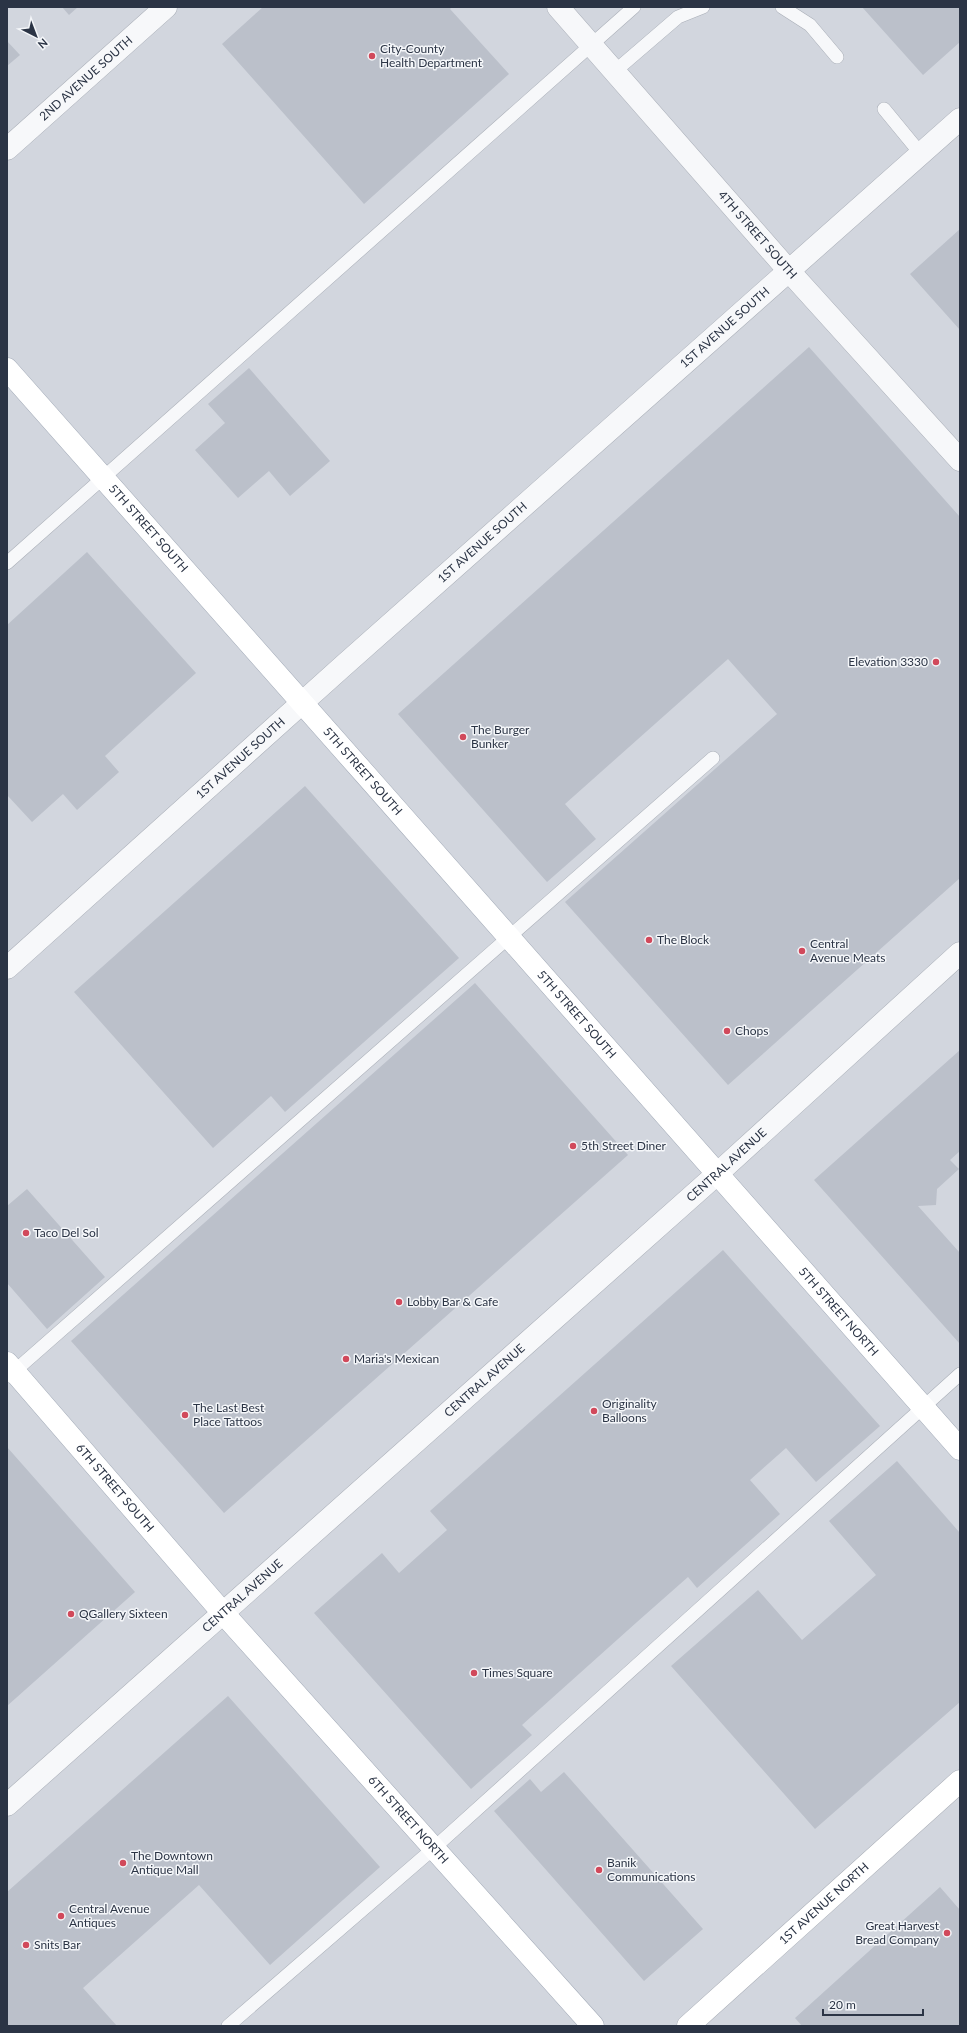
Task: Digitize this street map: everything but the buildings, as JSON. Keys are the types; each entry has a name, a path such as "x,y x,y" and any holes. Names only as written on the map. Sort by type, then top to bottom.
{"main road":[{"name":"5TH STREET SOUTH","path":"7,369 303,702 717,1174"},
{"name":"5TH STREET NORTH","path":"717,1174 960,1449"},
{"name":"6TH STREET SOUTH","path":"10,1371 223,1613"},
{"name":"6TH STREET NORTH","path":"223,1613 593,2026"},
{"name":"1ST AVENUE NORTH","path":"688,2026 960,1781"}],"street":[{"name":"2ND AVENUE SOUTH","path":"7,149 166,7"},
{"name":"4TH STREET SOUTH","path":"558,7 789,271 960,460"},
{"name":"1ST AVENUE SOUTH","path":"7,968 303,702 960,119"},
{"name":"CENTRAL AVENUE","path":"7,1805 717,1174 960,953"}],"lane":[{"path":"7,563 634,7"},
{"path":"614,72 678,17 703,7"},
{"path":"782,7 810,25 837,57"},
{"path":"884,109 921,154"},
{"path":"10,1371 509,937 712,758"},
{"path":"228,2026 434,1848 960,1374"}],"shaded area":[{"path":"7,7 960,7 960,2026 7,2026"}],"place":[{"name":"City-County Health Department","path":"372,56"},
{"name":"Elevation 3330","path":"936,662"},
{"name":"The Burger Bunker","path":"463,737"},
{"name":"The Block","path":"649,940"},
{"name":"Central Avenue Meats","path":"802,951"},
{"name":"Chops","path":"727,1031"},
{"name":"5th Street Diner","path":"573,1146"},
{"name":"Taco Del Sol","path":"26,1233"},
{"name":"Lobby Bar & Cafe","path":"399,1302"},
{"name":"Maria's Mexican","path":"346,1359"},
{"name":"Originality Balloons","path":"594,1411"},
{"name":"The Last Best Place Tattoos","path":"185,1415"},
{"name":"QGallery Sixteen","path":"71,1614"},
{"name":"Times Square","path":"474,1673"},
{"name":"The Downtown Antique Mall","path":"123,1863"},
{"name":"Banik Communications","path":"599,1870"},
{"name":"Central Avenue Antiques","path":"61,1916"},
{"name":"Great Harvest Bread Company","path":"947,1933"},
{"name":"Snits Bar","path":"26,1945"}]}
